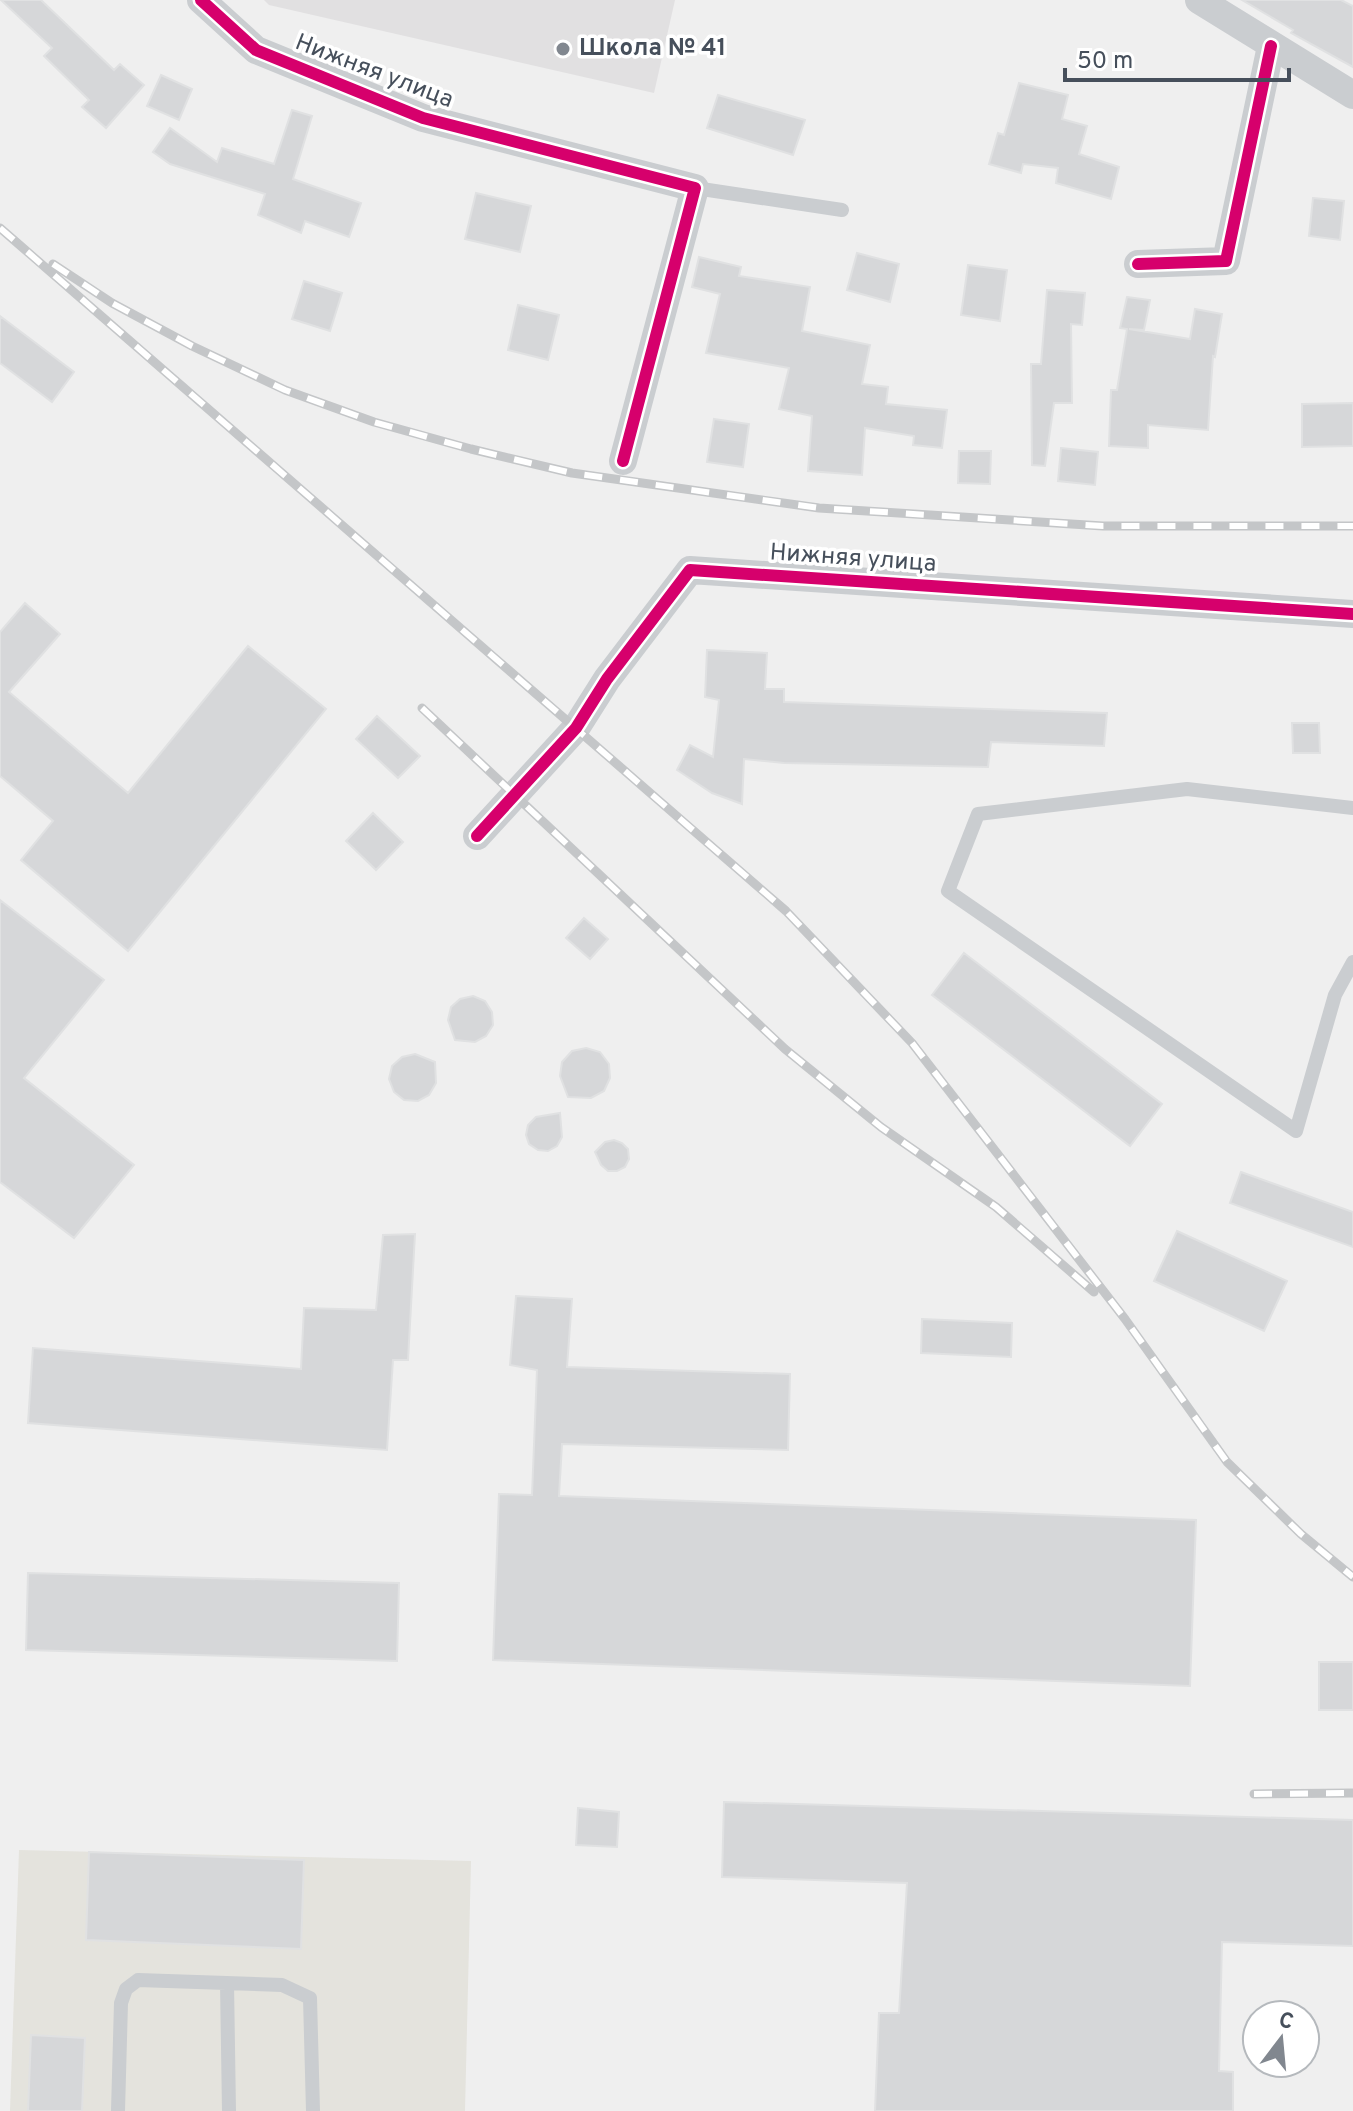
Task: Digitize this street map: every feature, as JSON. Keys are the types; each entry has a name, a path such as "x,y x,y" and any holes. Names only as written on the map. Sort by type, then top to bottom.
{"street":[{"name":"Нижняя улица","path":"201,0 256,50 423,118 695,188"},
{"path":"1199,0 1353,95"},
{"path":"1138,264 1226,261 1271,46"},
{"path":"623,461 695,188"},
{"name":"Нижняя улица","path":"477,836 576,728 607,679 690,570 1353,614"}],"lane":[{"path":"695,188 842,210"},
{"path":"1353,808 1187,789 978,814 948,891 1296,1131 1335,995 1353,962"},
{"path":"118,2111 121,2003 126,1989 138,1980 282,1985 310,1998 313,2111"},
{"path":"227,1983 229,2111"}],"shaded area":[{"name":"Школа № 41","path":"264,0 675,0 654,93 269,5"},
{"path":"19,1850 471,1861 465,2111 10,2111"}],"building":[{"path":"1,0 41,0 114,70 120,64 144,85 106,128 82,107 89,100 44,56 52,48"},
{"path":"1242,0 1341,0 1353,6 1353,67 1291,33 1293,30"},
{"path":"161,75 192,89 179,120 147,106"},
{"path":"1019,83 1068,95 1062,119 1087,126 1079,154 1119,167 1111,199 1056,183 1058,168 1023,164 1021,173 989,164 998,133 1004,135"},
{"path":"718,95 805,120 793,155 707,128"},
{"path":"292,110 312,116 293,179 361,203 349,237 305,221 301,233 258,215 265,194 170,164 153,152 170,128 217,162 222,148 274,164"},
{"path":"476,193 531,206 520,252 465,239"},
{"path":"1313,198 1344,201 1340,240 1309,236"},
{"path":"857,253 899,264 890,302 847,290"},
{"path":"699,257 741,267 739,276 810,287 802,331 870,345 862,384 888,387 886,404 947,410 942,448 913,445 914,436 865,428 862,475 808,471 812,416 779,409 789,368 706,353 720,294 692,287"},
{"path":"968,265 1007,270 1000,321 961,315"},
{"path":"304,281 342,293 330,331 292,319"},
{"path":"1047,290 1085,293 1082,325 1071,324 1072,403 1054,403 1045,466 1032,465 1031,364 1041,364"},
{"path":"1127,297 1150,300 1144,330 1129,329 1190,339 1195,309 1222,314 1213,356 1208,430 1148,425 1148,448 1109,446 1111,390 1117,390 1127,329 1120,328"},
{"path":"518,305 559,315 548,360 508,350"},
{"path":"0,316 74,372 52,402 0,363"},
{"path":"1353,403 1353,446 1302,447 1302,404"},
{"path":"714,419 749,424 743,467 707,462"},
{"path":"1061,448 1098,452 1095,485 1058,481"},
{"path":"959,451 991,451 990,484 958,483"},
{"path":"25,603 60,634 9,692 128,793 248,646 326,709 128,951 21,860 53,821 0,776 0,632"},
{"path":"707,650 767,653 765,689 784,689 784,702 1107,713 1104,746 991,742 988,767 784,763 744,759 742,804 712,793 677,770 690,745 713,757 719,700 705,697"},
{"path":"377,716 420,756 398,778 356,739"},
{"path":"1292,723 1319,723 1320,753 1293,753"},
{"path":"373,813 403,842 376,870 346,841"},
{"path":"0,900 104,980 24,1078 134,1165 74,1238 0,1182"},
{"path":"584,918 608,939 590,959 566,938"},
{"path":"964,953 1162,1104 1130,1146 932,995"},
{"path":"473,996 485,1001 492,1012 493,1025 486,1036 475,1042 455,1040 448,1020 451,1007 460,999"},
{"path":"586,1048 600,1052 609,1064 610,1078 604,1091 591,1098 568,1097 560,1076 562,1062 572,1051"},
{"path":"415,1054 435,1062 436,1083 429,1095 418,1101 404,1100 394,1092 389,1079 392,1066 402,1057"},
{"path":"560,1113 562,1137 557,1146 548,1151 538,1150 529,1144 526,1135 528,1125 536,1117"},
{"path":"614,1140 628,1149 629,1159 625,1167 608,1171 595,1152 605,1142"},
{"path":"1241,1172 1353,1212 1353,1247 1230,1203"},
{"path":"1177,1231 1287,1281 1264,1331 1154,1281"},
{"path":"415,1234 408,1360 393,1360 387,1450 28,1423 33,1348 301,1369 304,1308 376,1310 383,1235"},
{"path":"516,1296 572,1299 567,1367 790,1374 788,1450 562,1444 559,1496 1196,1520 1190,1686 493,1660 499,1494 532,1495 537,1370 510,1365"},
{"path":"922,1319 1012,1323 1011,1357 921,1353"},
{"path":"28,1573 399,1583 397,1661 26,1650"},
{"path":"1319,1662 1353,1662 1353,1710 1319,1710"},
{"path":"724,1802 1353,1820 1353,1946 1222,1942 1219,2071 1233,2072 1233,2111 875,2111 879,2013 899,2013 907,1883 722,1877"},
{"path":"578,1808 619,1812 617,1847 576,1845"},
{"path":"89,1852 304,1860 301,1949 86,1940"},
{"path":"31,2035 85,2038 82,2111 28,2111"}],"railway":[{"path":"0,228 786,911 912,1043 1125,1319 1227,1462 1301,1534 1353,1577"},
{"path":"53,264 112,303 192,346 285,390 374,422 572,473 819,508 1103,526 1353,526"},
{"path":"422,708 785,1049 881,1127 996,1207 1094,1292"},
{"path":"1254,1794 1353,1793"}],"cycle path":[{"path":"201,0 256,50 423,118 695,188 623,461"},
{"path":"1138,264 1226,261 1271,46"},
{"path":"477,836 576,728 607,679 690,570 1353,614"}],"place":[{"name":"Школа № 41","path":"563,49"}]}
